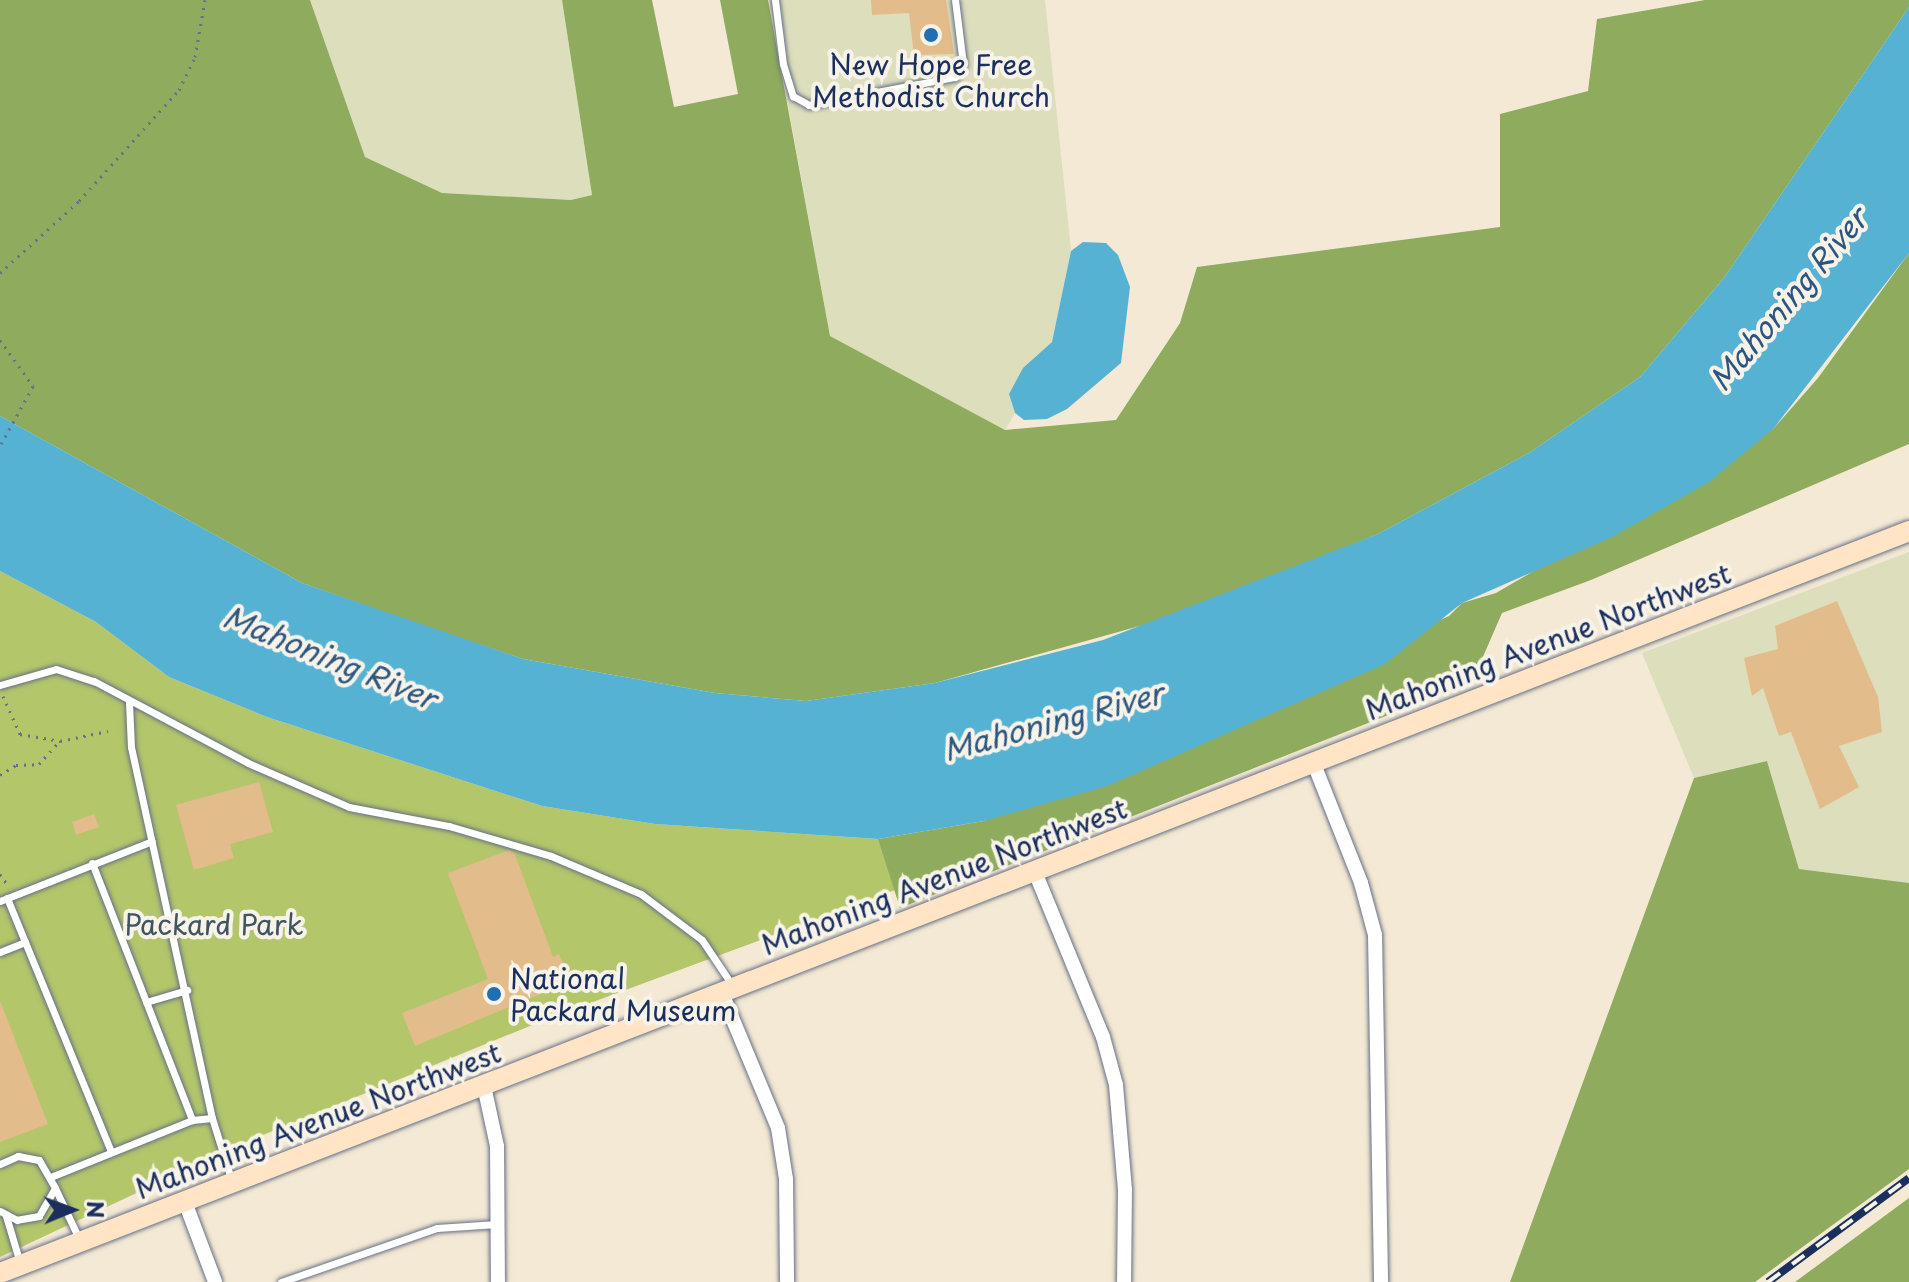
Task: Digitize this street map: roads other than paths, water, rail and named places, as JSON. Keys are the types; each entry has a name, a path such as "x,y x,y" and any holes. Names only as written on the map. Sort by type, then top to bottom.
{"main road":[{"name":"Mahoning Avenue Northwest","path":"0,1273 1909,531"}],"street":[{"path":"1314,764 1361,883 1375,935 1381,1282"},
{"path":"1035,872 1103,1037 1116,1085 1123,1131 1124,1282"},
{"path":"727,989 778,1128 786,1179 787,1282"},
{"path":"484,1086 497,1146 498,1282"},
{"path":"185,1202 215,1282"}],"lane":[{"path":"775,0 783,64 793,96 809,105 955,77 963,64 955,0"},
{"path":"0,687 56,669 94,681 129,702 349,807 449,826 551,856 641,894 702,940 727,989"},
{"path":"129,702 131,747 187,990 212,1118 232,1184"},
{"path":"111,1152 25,942 4,900 152,841"},
{"path":"92,863 192,1120"},
{"path":"0,952 25,942"},
{"path":"146,1002 187,990"},
{"path":"53,1176 192,1120 212,1118"},
{"path":"0,1164 28,1156 53,1176 55,1188 39,1216 17,1220 3,1214"},
{"path":"55,1188 63,1195 80,1243"},
{"path":"3,1214 21,1265"},
{"path":"281,1282 437,1228 498,1224"}],"water":[{"name":"Mahoning River","path":"1909,7 1909,253 1774,428 1709,482 1612,537 1462,603 1385,664 1107,786 984,821 878,839 655,824 542,806 267,717 169,677 96,622 0,571 0,416 302,583 523,659 715,693 806,701 935,683 1103,640 1378,534 1529,453 1640,377 1724,278"},
{"path":"1083,242 1106,243 1118,255 1130,287 1121,363 1067,409 1047,419 1024,420 1015,413 1009,394 1023,368 1052,342 1071,251"}],"railway":[{"path":"1768,1282 1909,1178"}],"place":[{"name":"New Hope Free Methodist Church","path":"931,35"},
{"name":"National Packard Museum","path":"494,994"}],"park label":[{"name":"Packard Park","path":"214,924"}]}
